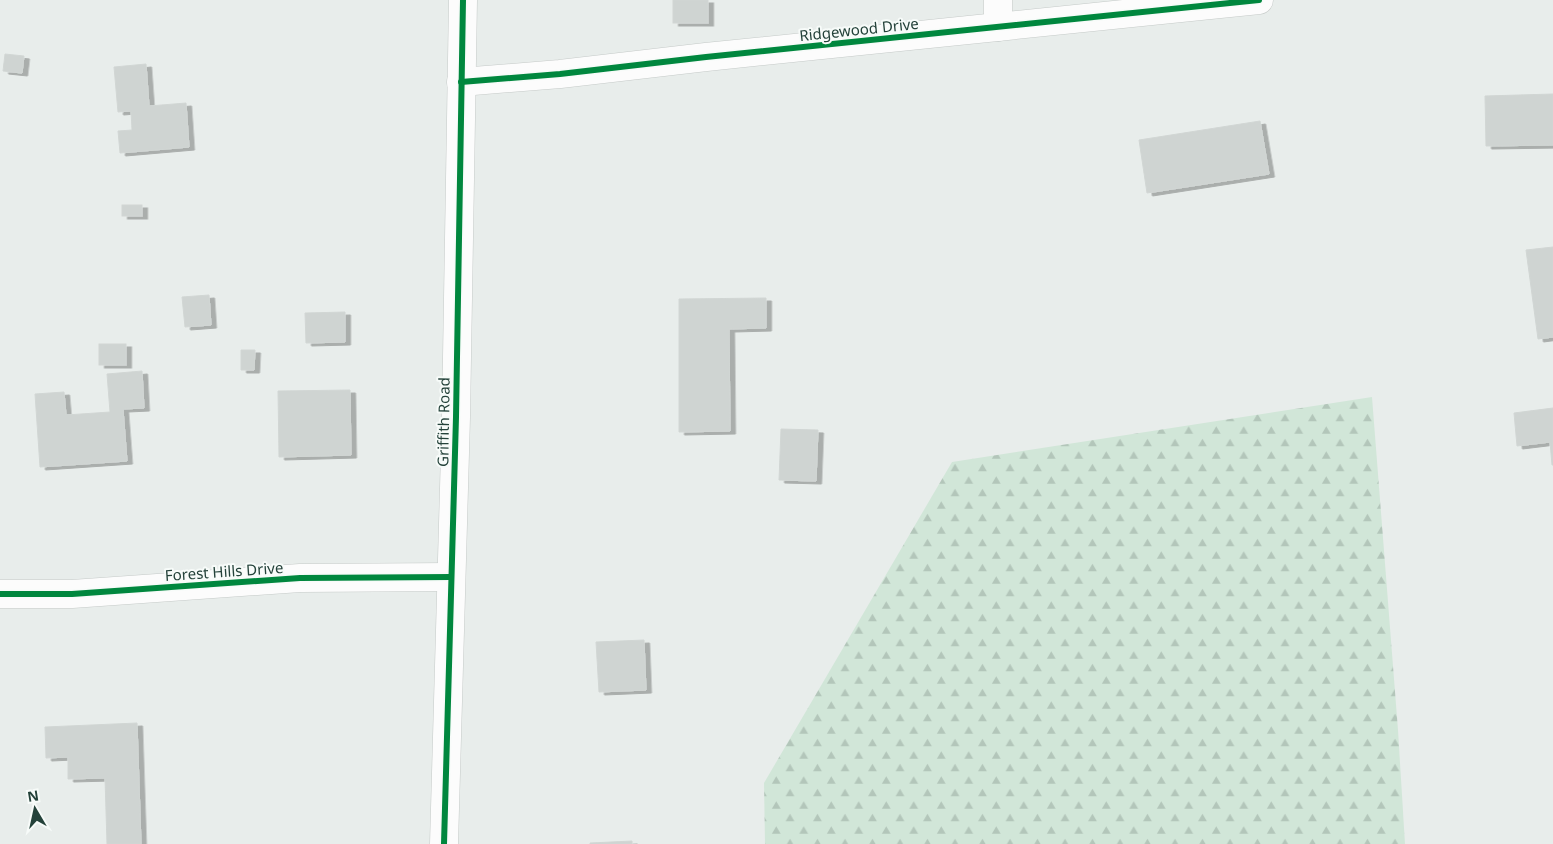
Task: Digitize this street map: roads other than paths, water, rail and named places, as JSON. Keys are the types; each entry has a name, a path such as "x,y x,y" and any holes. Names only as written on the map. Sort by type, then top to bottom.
{"street":[{"name":"Griffith Road","path":"444,844 456,417 463,0"},
{"path":"998,0 998,27"},
{"name":"Ridgewood Drive","path":"461,82 560,74 706,57 1259,0"},
{"name":"Forest Hills Drive","path":"0,594 72,594 300,578 451,577"}]}
